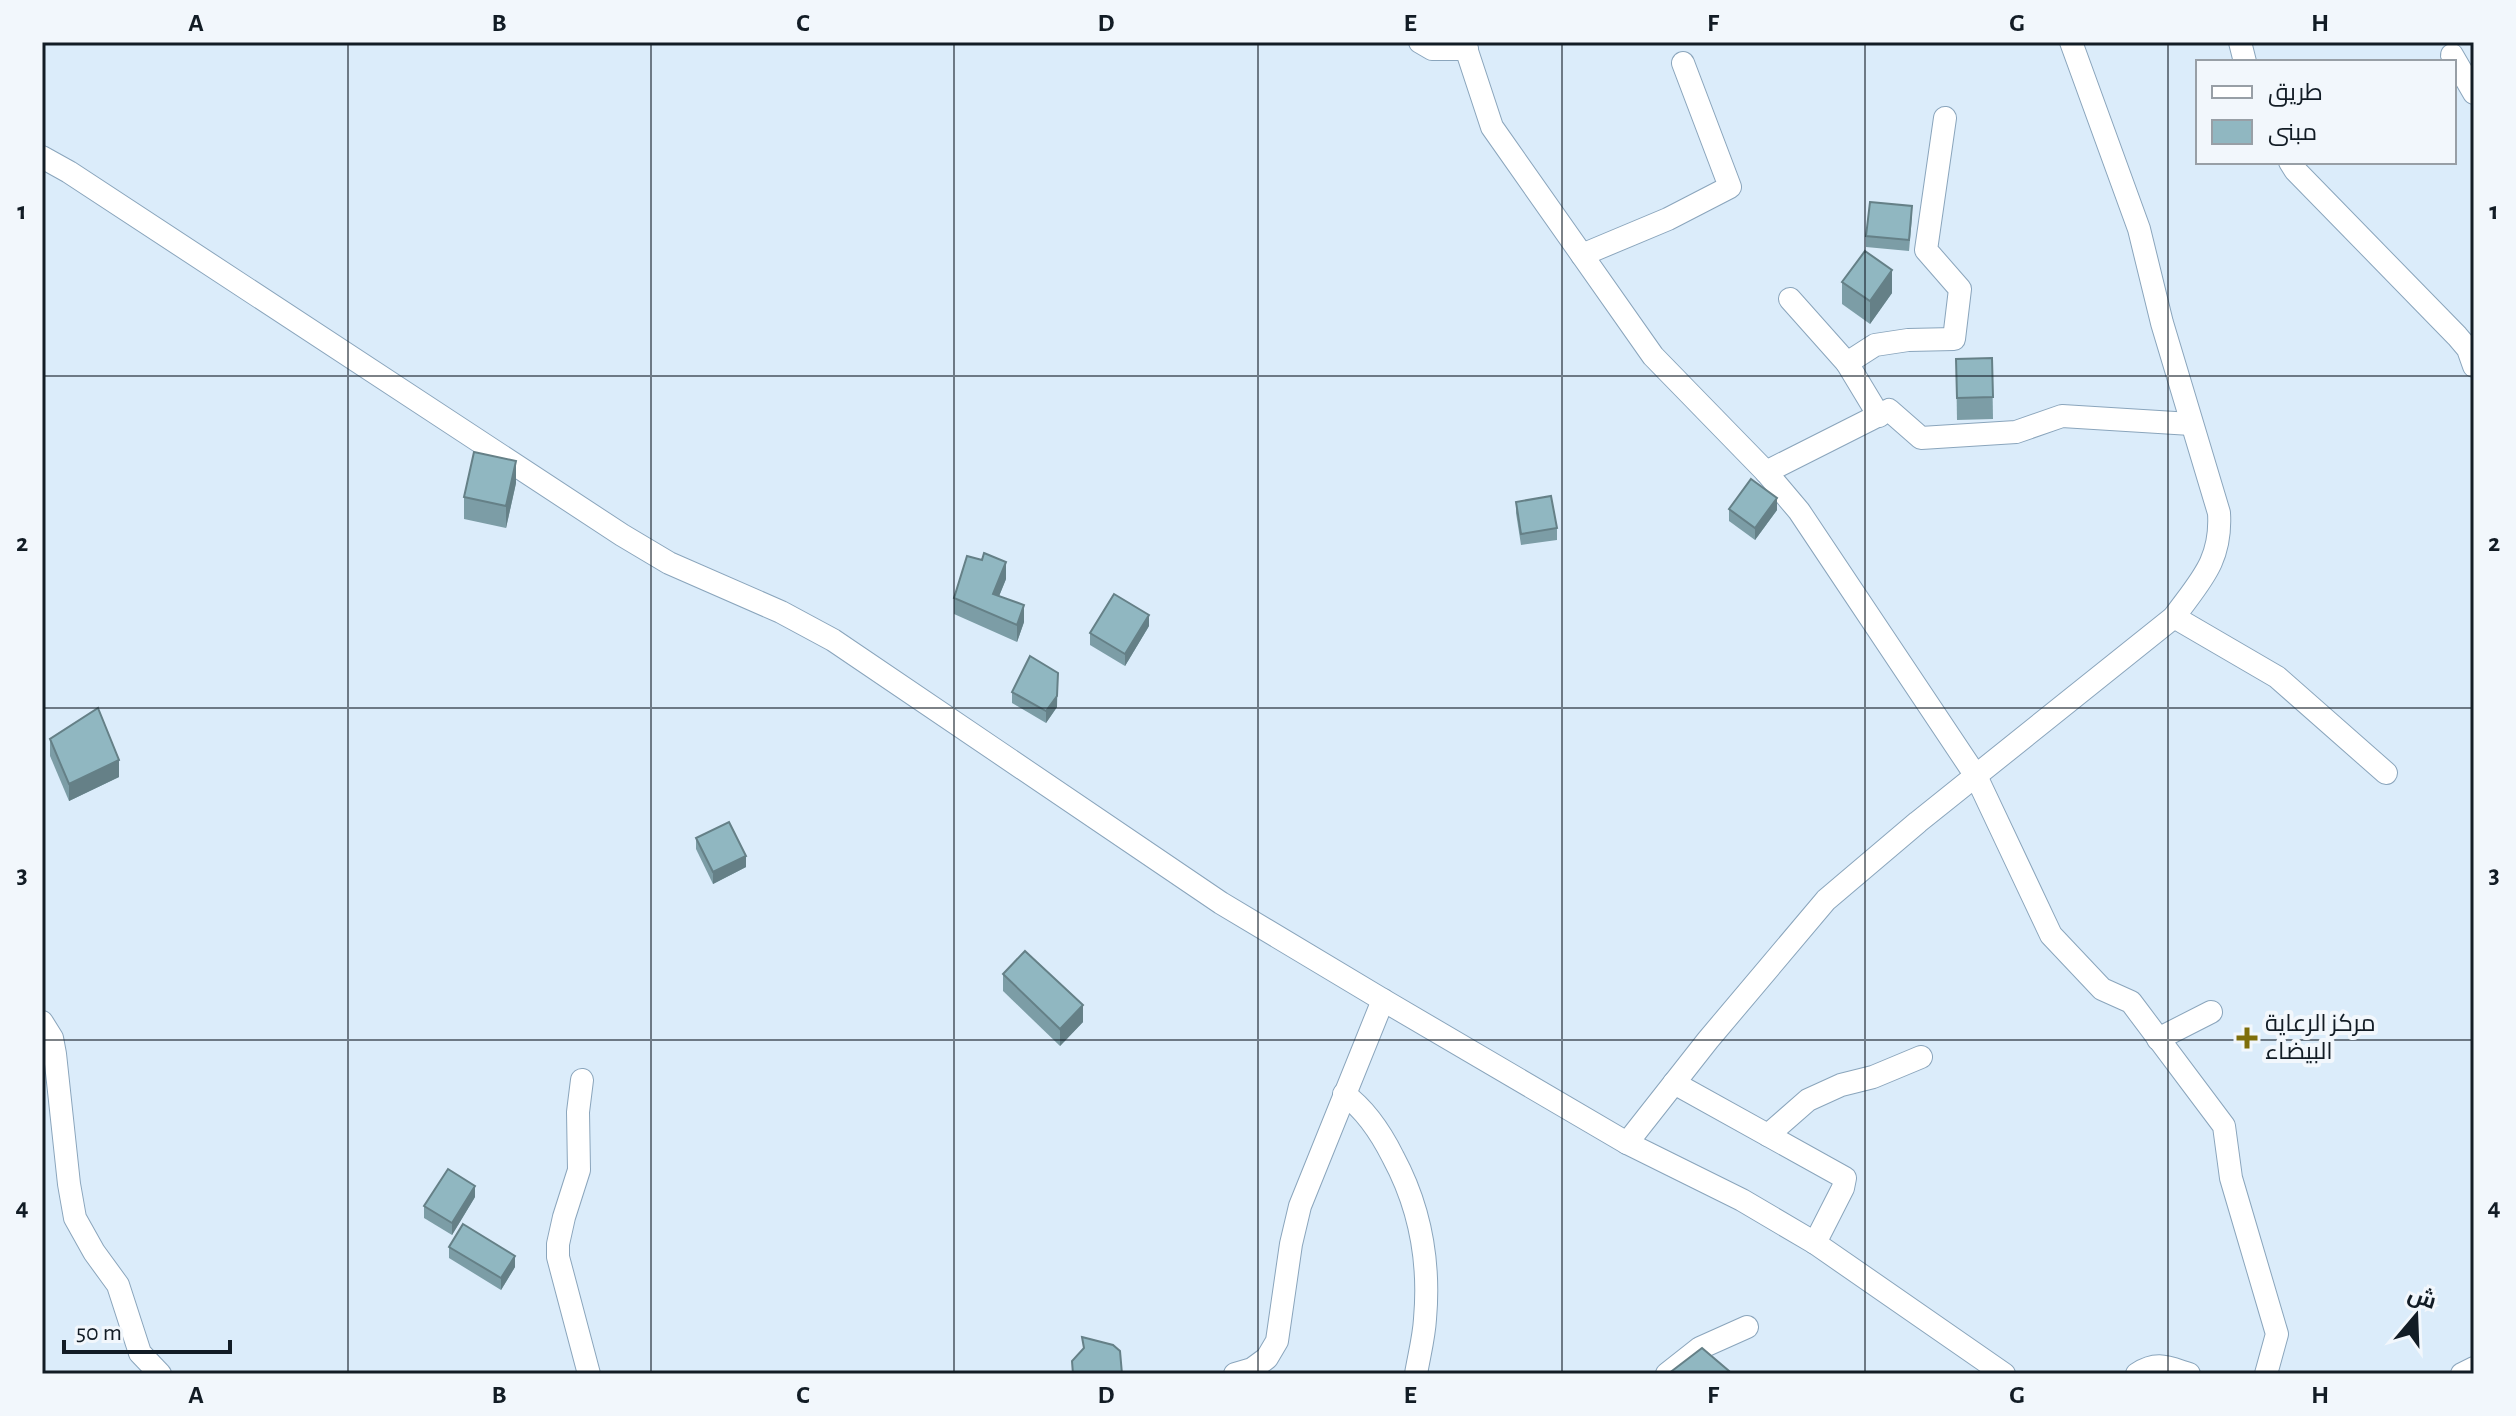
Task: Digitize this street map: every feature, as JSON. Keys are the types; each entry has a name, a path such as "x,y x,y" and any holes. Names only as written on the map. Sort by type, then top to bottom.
{"street":[{"path":"1420,42 1432,49 1466,46 1492,127 1653,356 1766,472 1799,511 1976,776 2051,935 2102,989 2131,1002 2224,1126 2231,1178 2277,1334 2266,1374"},
{"path":"1627,1143 1826,900 2174,617 2218,549 2219,513 2162,323 2139,229 2071,42"},
{"path":"2452,55 2455,60"},
{"path":"2456,62 2474,93"},
{"path":"1582,255 1668,219 1730,187 1683,63"},
{"path":"1847,363 1875,345 1908,340 1954,339 1960,289 1926,250 1945,118"},
{"path":"42,157 622,535 669,563 781,612 833,640 1221,903 1627,1143 1742,1200 1815,1243 2004,1374"},
{"path":"2291,164 2457,336 2468,349 2474,366"},
{"path":"1790,299 1847,363 1879,416"},
{"path":"1766,472 1889,410 1921,438 2016,432 2062,416 2191,424"},
{"path":"2174,617 2277,677 2386,773"},
{"path":"1235,1374 1261,1363 1273,1351 1277,1341 1294,1225 1383,1000"},
{"path":"2158,1039 2211,1012"},
{"path":"42,1022 52,1038 55,1054 75,1218 118,1285 140,1353 160,1374"},
{"path":"1768,1135 1808,1100 1921,1057"},
{"path":"582,1080 578,1112 579,1170 564,1217 558,1257 589,1374"},
{"path":"1674,1083 1845,1178 1815,1243"},
{"path":"1344,1094 1357,1104 1386,1143 1403,1176 1419,1223 1426,1279 1425,1323 1416,1374"},
{"path":"1667,1374 1700,1348 1747,1327"},
{"path":"2137,1374 2149,1366 2189,1374"},
{"path":"2462,1374 2474,1368"}],"building":[{"path":"1870,202 1912,206 1909,240 1866,236"},
{"path":"1865,251 1892,270 1870,301 1842,282"},
{"path":"1992,358 1993,397 1957,398 1956,359"},
{"path":"474,452 516,461 506,506 464,497"},
{"path":"1751,479 1777,498 1755,528 1729,509"},
{"path":"1551,496 1557,528 1521,534 1516,502"},
{"path":"984,553 1006,562 993,594 1024,605 1017,625 954,598 967,556 982,560"},
{"path":"1114,594 1149,615 1125,654 1090,633"},
{"path":"1030,656 1058,673 1057,696 1046,711 1012,692"},
{"path":"98,708 119,760 69,784 50,739"},
{"path":"729,822 746,856 713,872 696,838"},
{"path":"1025,951 1083,1005 1060,1029 1003,974"},
{"path":"448,1169 475,1186 452,1223 424,1206"},
{"path":"463,1224 515,1256 501,1278 449,1247"},
{"path":"1082,1337 1113,1345 1120,1351 1122,1374 1073,1374 1072,1361 1084,1348"},
{"path":"1702,1348 1729,1371 1727,1374 1668,1374"}],"place":[{"name":"مركز الرعاية البيضاء","path":"2247,1038"}]}
